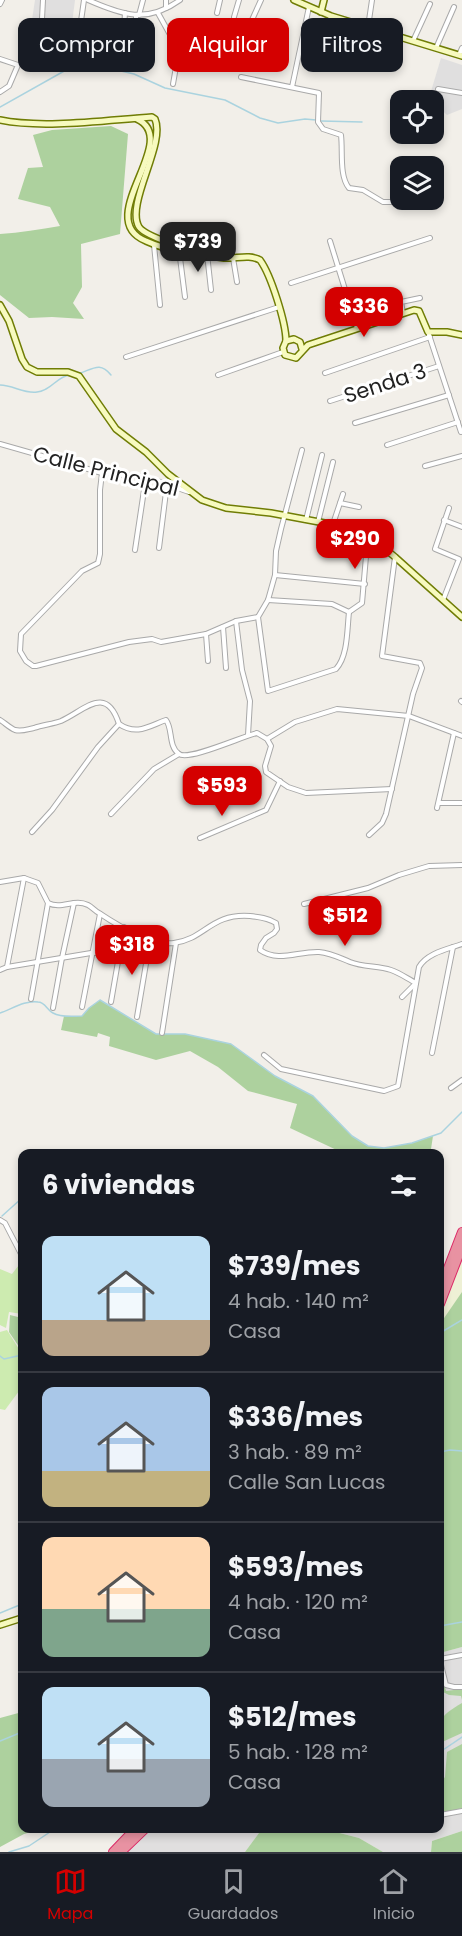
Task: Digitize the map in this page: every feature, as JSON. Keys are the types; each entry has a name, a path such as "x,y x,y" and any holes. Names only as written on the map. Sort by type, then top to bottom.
{"highway":[{"path":"444,1279 462,1232"},
{"path":"444,1294 462,1247"},
{"path":"113,1852 131,1833"},
{"path":"121,1852 141,1833"}],"street":[{"path":"42,18 43,0"},
{"path":"83,18 87,0 105,8 138,16 158,13 180,0"},
{"path":"138,16 142,0"},
{"path":"165,9 166,0"},
{"path":"217,13 220,0"},
{"path":"234,17 239,0"},
{"path":"253,18 261,0"},
{"path":"294,0 338,18"},
{"path":"321,12 324,0"},
{"path":"369,18 372,0"},
{"path":"413,41 430,4"},
{"path":"292,87 309,7"},
{"path":"436,48 454,7"},
{"path":"125,13 125,18"},
{"path":"158,13 167,29"},
{"path":"403,38 460,56 462,48"},
{"path":"0,59 18,65 9,86 0,92"},
{"path":"173,84 175,72"},
{"path":"241,77 319,93 318,120 323,129 341,135 345,181 349,188 363,190 383,202 390,202"},
{"path":"438,89 461,93 462,86"},
{"path":"0,120 12,123 47,123 152,117 157,122 157,128 136,220 144,233 188,249 232,258 251,257 260,260 267,272 286,332 283,352"},
{"path":"135,118 145,123 149,130 150,145 146,162 134,187 128,211 129,223 136,236 154,245 179,250 188,249"},
{"path":"291,283 430,238"},
{"path":"164,247 165,240"},
{"path":"330,241 357,328"},
{"path":"154,245 160,305"},
{"path":"179,250 185,297"},
{"path":"207,254 211,290"},
{"path":"232,258 237,282"},
{"path":"403,313 401,303 420,298"},
{"path":"0,305 9,321 27,367 38,372 68,372 79,376 116,429 195,494"},
{"path":"126,357 279,307"},
{"path":"283,352 288,357 296,358 308,345 403,313 419,311 429,334 461,432"},
{"path":"286,332 294,339 308,345"},
{"path":"325,373 429,334 447,332 462,335"},
{"path":"286,341 294,339"},
{"path":"300,342 302,349"},
{"path":"218,375 283,352"},
{"name":"Senda 3","path":"330,401 440,366"},
{"path":"355,423 449,395"},
{"path":"387,445 458,422"},
{"name":"Calle Principal","path":"0,444 102,473 146,477 195,494 209,503 354,527 368,533 462,617"},
{"path":"302,450 276,551 275,575 268,600 258,617 268,691 336,669 341,664 349,612 362,603 368,533"},
{"path":"306,520 322,455"},
{"path":"425,466 462,456"},
{"path":"318,522 333,462"},
{"path":"102,473 98,562 82,571 21,634 20,651 26,661 36,666 129,642 152,639 161,642 206,634 236,621 258,617"},
{"path":"135,550 146,477"},
{"path":"159,548 167,484"},
{"path":"333,524 343,495"},
{"path":"340,502 359,507"},
{"path":"443,600 459,559 435,549 449,508"},
{"path":"444,520 462,527"},
{"path":"369,835 382,823 386,814 413,694 422,668 420,663 382,656 395,556"},
{"path":"275,575 365,584"},
{"path":"268,600 332,604 349,612"},
{"path":"236,621 242,670 250,701 248,735"},
{"path":"224,627 226,668"},
{"path":"206,634 208,661"},
{"path":"0,720 16,731 23,731 60,721 84,707 109,704 115,710 119,724 131,730 139,731 166,720 169,724 173,745 183,756 206,751 257,733 267,739 272,750 266,772 288,787 306,793 392,789"},
{"path":"267,739 295,722 337,709 409,716 462,736"},
{"path":"32,832 52,810 98,747 119,724"},
{"path":"454,733 438,806 462,804"},
{"path":"111,814 154,769 179,754"},
{"path":"200,838 266,810 280,781"},
{"path":"304,904 368,888 429,866 462,865"},
{"path":"7,967 24,878"},
{"path":"0,882 24,878 38,883 48,903 30,999"},
{"path":"48,903 61,906 74,902 87,904 124,927 150,940 162,943 176,943 192,937 224,918 238,915 262,918 276,923 277,929 261,945 261,950 268,955 280,957 320,952 340,956 351,962 393,971 416,983"},
{"path":"54,1008 74,902"},
{"path":"82,1006 100,914"},
{"path":"111,1002 124,927"},
{"path":"137,1017 150,940"},
{"path":"162,1033 176,943"},
{"path":"264,1055 281,1069 384,1091 398,1086 416,983 422,963 435,954 462,944"},
{"path":"0,970 36,961 148,947"},
{"path":"432,1053 453,947"},
{"path":"402,997 416,983"},
{"path":"452,1088 462,1080"},
{"path":"0,1220 5,1223 18,1248"},
{"path":"0,1625 18,1619"},
{"path":"444,1659 462,1655"},
{"path":"444,1677 446,1685 454,1688 462,1687"},
{"path":"444,1814 462,1811"}],"shaded area":[{"path":"35,0 75,0 73,18 32,18"},
{"path":"441,58 462,65 462,109 447,115 444,112 444,90 431,90"},
{"path":"462,1647 462,1757 444,1779 444,1652"},
{"path":"462,1808 462,1831 432,1841 431,1852 383,1852 359,1838 340,1833 444,1833 444,1814"},
{"path":"134,1833 259,1833 245,1852 117,1852"}],"green space":[{"path":"111,126 128,134 120,234 81,244 82,287 73,303 84,319 29,318 0,295 0,234 60,226 50,207 18,199 28,168 43,167 33,135 52,130"},
{"path":"100,1000 156,1034 185,1034 231,1044 275,1076 313,1096 352,1136 368,1146 384,1148 412,1143 433,1136 431,1149 335,1149 290,1128 297,1104 248,1091 218,1067 190,1051 156,1060 109,1046 110,1037 98,1033 97,1037 61,1030 64,1016 82,1016"},
{"path":"462,1260 462,1320 444,1331 444,1306"},
{"path":"18,1266 18,1313 9,1312 6,1328 0,1325 0,1269 12,1274"},
{"path":"462,1292 462,1647 444,1652 444,1318"},
{"path":"10,1315 18,1317 18,1345 9,1332"},
{"path":"7,1330 18,1348 18,1392 5,1410 0,1409 0,1332"},
{"path":"444,1684 446,1691 462,1689 462,1700 461,1696 444,1692"},
{"path":"462,1703 462,1733 444,1741 444,1716"},
{"path":"18,1713 18,1833 28,1833 0,1847 0,1718"},
{"path":"462,1744 462,1808 444,1814 444,1778 447,1752"},
{"path":"462,1831 462,1852 431,1852 432,1841"},
{"path":"259,1833 340,1833 359,1838 383,1852 245,1852"}],"waterway":[{"path":"0,107 66,70 108,68 134,74 165,88 225,100 260,118 278,123 305,119 316,120"},
{"path":"321,121 362,122"},
{"path":"78,374 100,367 111,375"},
{"path":"0,385 37,392 70,375"},
{"path":"0,1013 23,1004 40,1002 56,1015 82,1016 100,1000 156,1034 185,1034 231,1044 275,1076 313,1096 352,1136 368,1146 384,1148 412,1143 441,1133 462,1112"},
{"path":"2,1216 18,1202"},
{"path":"444,1331 462,1320"},
{"path":"0,1356 4,1359 18,1356"},
{"path":"444,1451 462,1451"},
{"path":"0,1613 18,1606"},
{"path":"444,1625 462,1622"},
{"path":"0,1741 18,1734"},
{"path":"444,1749 462,1737"},
{"path":"9,1852 29,1846 48,1833"}]}
